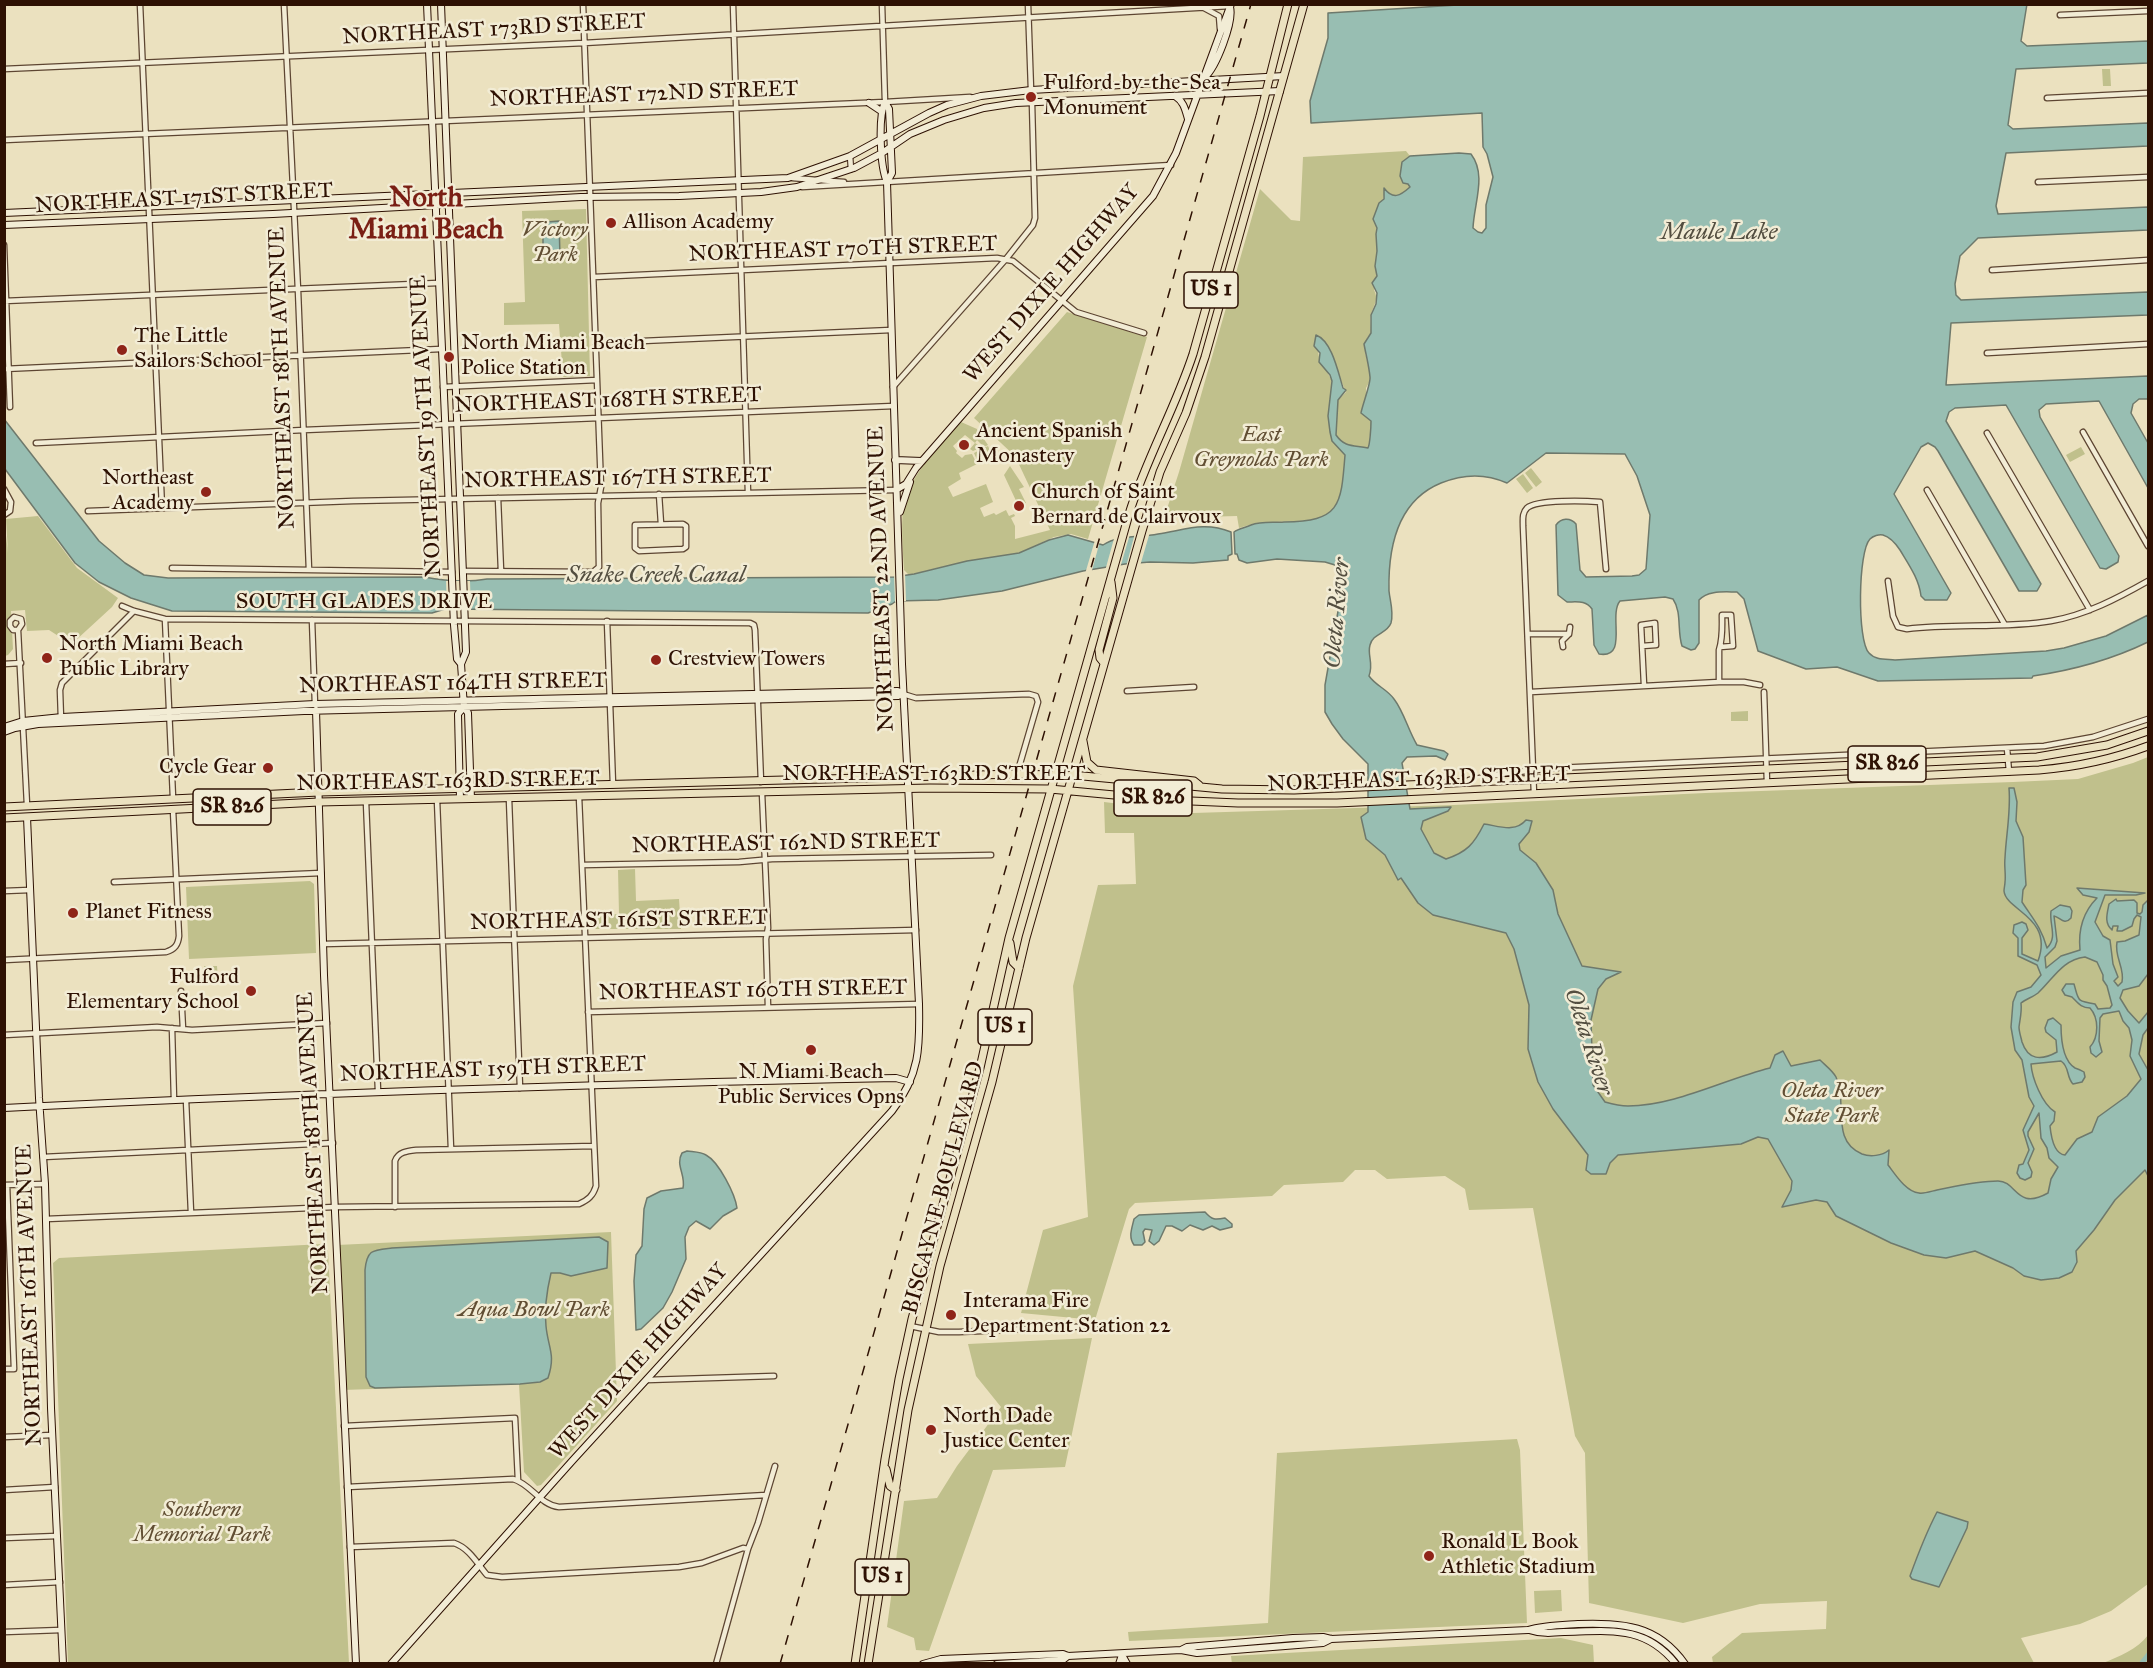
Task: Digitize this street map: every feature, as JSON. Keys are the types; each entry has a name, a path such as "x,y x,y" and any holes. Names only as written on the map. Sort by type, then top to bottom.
{"main road":[{"name":"BISCAYNE BOULEVARD","path":"855,1664 885,1461 910,1326 985,1047 1009,938 1123,532 1139,483 1185,377 1266,91 1288,4"},
{"name":"BISCAYNE BOULEVARD","path":"868,1664 908,1410 925,1329 1000,1053 1019,968 1131,568 1160,472 1200,374 1304,4"},
{"path":"1104,663 1100,658 1099,650 1113,598 1112,573"},
{"name":"NORTHEAST 163RD STREET","path":"4,807 319,792 1017,774 1072,776 1201,787 1294,790 1363,788 2037,757 2083,750 2131,738 2148,731"},
{"path":"1083,740 1087,762 1096,770 1194,781 1201,787"},
{"name":"NORTHEAST 163RD STREET","path":"4,818 319,802 908,789 1050,789 1167,800 1294,804 1362,802 2009,772 2079,765 2108,759 2148,746"},
{"path":"762,793 768,786 779,781"},
{"path":"741,793 755,788 761,782"},
{"path":"596,796 609,791 613,785"},
{"path":"509,799 513,792 527,787"},
{"path":"1294,790 1294,804"},
{"path":"218,808 244,799 245,795"},
{"path":"154,811 167,805 173,798"},
{"path":"173,810 179,803 191,798"},
{"path":"27,817 33,810 46,805"},
{"path":"4,818 21,812 27,806"},
{"path":"1009,938 1013,962 1019,968"},
{"path":"934,1232 949,1236"},
{"path":"885,1461 890,1486 896,1490"}],"street":[{"path":"140,4 162,508"},
{"name":"NORTHEAST 18TH AVENUE","path":"284,4 309,570"},
{"name":"NORTHEAST 19TH AVENUE","path":"427,4 454,621 457,659 461,664"},
{"name":"NORTHEAST 19TH AVENUE","path":"441,4 465,610 466,652 461,664 464,704 468,713 471,799"},
{"path":"463,571 593,572 598,570 600,564 598,495 601,487 597,343 584,4"},
{"path":"733,4 748,493"},
{"name":"NORTHEAST 22ND AVENUE","path":"882,4 885,102 881,111 881,139 884,176 887,182 903,694 919,1004 920,1048 910,1082"},
{"path":"1028,4 1031,90 1037,92 1037,100 1032,103"},
{"name":"NORTHEAST 173RD STREET","path":"4,69 584,43 1230,5"},
{"name":"WEST DIXIE HIGHWAY","path":"896,490 906,484 916,468 1143,209 1161,184 1171,165 1230,5"},
{"name":"WEST DIXIE HIGHWAY","path":"1202,79 1211,71 1229,26 1232,13 1230,5"},
{"path":"1201,8 1211,10 1219,16 1220,32"},
{"path":"2060,15 2148,11"},
{"name":"NORTHEAST 172ND STREET","path":"4,140 869,103 981,96 1031,90 1284,75"},
{"path":"1167,96 1164,90 1171,82"},
{"path":"1155,97 1161,90 1156,83"},
{"path":"1032,103 1280,91"},
{"path":"2047,98 2148,93"},
{"name":"NORTHEAST 171ST STREET","path":"788,178 850,156 947,105 981,96"},
{"path":"1175,96 1184,106 1188,120"},
{"name":"NORTHEAST 22ND AVENUE","path":"885,102 889,109 892,173 887,182"},
{"path":"869,103 881,111"},
{"path":"893,387 1006,259 1033,225 1035,218 1032,103"},
{"name":"NORTHEAST 171ST STREET","path":"797,187 852,169 882,153 910,134 959,114 994,106 1032,103"},
{"path":"850,156 852,169"},
{"name":"NORTHEAST 171ST STREET","path":"4,225 739,193 852,183 1171,165"},
{"path":"2038,182 2148,177"},
{"name":"NORTHEAST 171ST STREET","path":"4,213 788,178 852,183"},
{"path":"387,196 387,207"},
{"path":"329,199 330,211"},
{"path":"436,227 450,227"},
{"path":"4,245 10,406"},
{"name":"NORTHEAST 170TH STREET","path":"594,277 1006,259 1013,261 1076,312 1144,333"},
{"path":"1992,270 2148,260"},
{"path":"5,301 438,283"},
{"path":"439,312 453,312"},
{"path":"597,343 891,330"},
{"path":"1987,353 2148,344"},
{"path":"7,369 441,349"},
{"path":"442,387 597,380"},
{"name":"NORTHEAST 168TH STREET","path":"36,443 894,406"},
{"path":"2083,432 2148,546"},
{"path":"1987,433 2090,610"},
{"path":"895,460 922,461"},
{"path":"898,530 900,509 916,468"},
{"path":"4,489 11,502 10,511 4,515"},
{"name":"NORTHEAST 167TH STREET","path":"88,511 598,495 896,490"},
{"path":"1927,490 2005,625"},
{"path":"659,494 661,524"},
{"path":"498,498 501,571"},
{"path":"1534,794 1522,526 1522,516 1527,508 1532,504 1553,502 1600,502 1606,569"},
{"path":"661,524 685,525 685,549 636,550 635,525 661,524"},
{"path":"172,568 452,572"},
{"path":"1888,581 1893,616 1898,627 1907,629 2050,621 2090,610 2148,580"},
{"name":"SOUTH GLADES DRIVE","path":"122,606 165,619 745,621 753,624 759,697"},
{"path":"61,720 60,690 64,679 134,611"},
{"path":"1719,682 1720,647 1722,640 1722,615 1732,616 1733,646 1720,647"},
{"path":"165,619 173,798"},
{"name":"NORTHEAST 18TH AVENUE","path":"312,620 323,944 357,1662"},
{"path":"607,621 613,785"},
{"path":"1642,646 1656,645 1656,624 1641,623 1642,646 1644,686"},
{"path":"1563,647 1562,641 1569,634 1570,627"},
{"path":"18,630 27,806"},
{"path":"1528,634 1569,634"},
{"path":"4,664 21,663"},
{"path":"1531,692 1719,682 1744,682 1760,685"},
{"path":"1127,691 1194,687"},
{"path":"1764,692 1767,783"},
{"name":"NORTHEAST 164TH STREET","path":"4,727 61,720 315,707 898,696 903,694 916,698 1029,694 1036,696 1038,702 1017,774"},
{"path":"759,697 761,782"},
{"name":"NORTHEAST 19TH AVENUE","path":"460,799 458,714 464,704"},
{"name":"NORTHEAST 163RD STREET","path":"1450,784 1534,770 2007,748 2066,743 2113,732 2148,719"},
{"name":"NORTHEAST 164TH STREET","path":"4,732 23,723"},
{"path":"2007,748 2009,772"},
{"path":"762,793 768,928 766,934 768,1007"},
{"path":"46,1219 335,1207 579,1204 590,1199 596,1186 579,797"},
{"path":"509,799 520,1088"},
{"path":"437,800 450,1149"},
{"path":"366,802 378,1091"},
{"path":"4,960 166,952 174,948 177,945 178,936 173,810"},
{"name":"NORTHEAST 16TH AVENUE","path":"27,817 39,1106 45,1184 52,1435 63,1664"},
{"name":"NORTHEAST 162ND STREET","path":"582,865 991,855"},
{"path":"114,882 321,873"},
{"path":"4,891 30,890"},
{"name":"NORTHEAST 161ST STREET","path":"323,944 916,930"},
{"path":"181,992 183,1029"},
{"name":"NORTHEAST 160TH STREET","path":"588,1012 919,1004"},
{"path":"4,1035 157,1027 183,1029 327,1023"},
{"path":"172,1028 174,1100"},
{"name":"NORTHEAST 159TH STREET","path":"4,1108 378,1091 896,1078 910,1082"},
{"name":"WEST DIXIE HIGHWAY","path":"391,1664 892,1111 910,1082"},
{"path":"186,1100 191,1213"},
{"path":"43,1157 333,1143"},
{"path":"395,1207 395,1161 398,1155 416,1150 594,1146"},
{"path":"955,1157 970,1161"},
{"path":"4,1370 14,1369 6,1185 45,1184"},
{"path":"910,1326 939,1332 1095,1326"},
{"path":"647,1380 774,1376"},
{"path":"345,1426 515,1418 518,1480"},
{"path":"4,1437 52,1435"},
{"path":"716,1664 748,1549 775,1466"},
{"path":"348,1487 510,1479 518,1480 540,1498 558,1508 766,1495"},
{"path":"4,1490 55,1487"},
{"path":"4,1538 57,1536"},
{"path":"350,1547 454,1543 460,1545 489,1576 502,1577 665,1568 702,1563 734,1550 748,1549"},
{"path":"4,1585 60,1582"},
{"path":"1565,1632 1581,1624"},
{"path":"923,1664 941,1659 977,1660 1062,1654 1068,1656 1122,1655 1181,1650 1197,1653 1323,1643 1331,1639 1528,1630 1540,1626 1622,1624 1651,1633 1672,1648 1685,1664"},
{"path":"4,1632 62,1630"},
{"path":"1528,1630 1540,1634 1608,1631 1636,1635 1661,1648 1676,1664"},
{"path":"1119,1664 1122,1655"},
{"path":"1122,1655 1127,1664"},
{"path":"997,1664 1063,1660 1068,1656"}],"green space":[{"path":"2102,69 2110,69 2111,86 2103,86"},
{"name":"East Greynolds Park","path":"1406,151 1410,156 1402,162 1411,187 1395,196 1385,189 1376,234 1377,276 1374,290 1376,299 1370,316 1371,333 1367,338 1365,352 1371,379 1366,388 1366,403 1362,407 1372,421 1368,448 1346,444 1336,435 1338,400 1346,392 1323,339 1316,340 1319,357 1332,381 1328,416 1332,440 1345,455 1342,484 1337,503 1325,516 1316,520 1256,523 1239,528 1237,516 1164,518 1260,189 1291,220 1300,221 1303,157"},
{"name":"Victory Park","path":"586,209 590,376 563,377 559,324 504,325 504,303 525,302 522,211"},
{"path":"1067,312 1147,337 1088,539 1071,534 1054,537 1019,553 967,561 909,575 904,570 902,524 906,497 911,485 926,462 961,422 977,429 988,445 984,447 977,440 975,443 965,435 953,446 962,458 972,454 977,464 959,473 961,479 948,487 953,497 986,484 993,502 980,508 984,517 1006,510 1009,516 1014,514 1015,516 1011,518 1015,526 1015,539 1050,530 1015,456 974,418"},
{"path":"975,443 982,447 973,451 970,449"},
{"path":"988,446 993,457 979,464 974,453"},
{"path":"2081,447 2085,454 2070,462 2066,455"},
{"path":"1010,466 1024,487 1019,489 1026,503 1018,505 1004,475"},
{"path":"1531,468 1542,482 1536,487 1525,473"},
{"path":"1523,474 1533,488 1527,493 1516,479"},
{"path":"38,516 77,568 118,598 112,607 75,641 66,641 49,630 27,631 25,610 11,611 13,649 5,656 5,526 8,553 6,519"},
{"path":"1748,711 1748,721 1731,721 1731,712"},
{"name":"Oleta River State Park","path":"2148,757 2148,1584 2111,1611 2080,1624 2021,1638 2034,1663 1713,1663 1712,1657 1742,1633 1826,1629 1827,1601 1760,1604 1683,1623 1589,1603 1585,1453 1575,1436 1533,1208 1469,1210 1465,1189 1445,1176 1387,1179 1375,1170 1355,1170 1343,1182 1284,1185 1272,1196 1135,1203 1129,1209 1095,1320 1021,1313 1043,1230 1088,1217 1073,986 1098,885 1136,884 1134,833 1105,833 1104,802 1193,813 1454,805 2013,782 2078,779"},
{"path":"635,869 636,901 679,899 681,929 591,929 590,916 619,914 618,870"},
{"path":"310,881 314,884 316,953 189,959 186,887"},
{"path":"204,966 217,966 218,981 205,981"},
{"name":"Aqua Bowl Park","path":"611,1232 617,1401 541,1485 537,1486 524,1472 519,1384 343,1390 337,1245"},
{"name":"Southern Memorial Park","path":"323,1244 328,1251 349,1663 68,1663 53,1263 59,1258"},
{"path":"1092,1338 1065,1467 993,1470 929,1651 916,1650 914,1638 887,1627 904,1501 937,1498 957,1466 1001,1407 976,1376 968,1344"},
{"path":"1517,1439 1520,1450 1527,1623 1129,1641 1128,1632 1268,1623 1277,1453"},
{"path":"1561,1590 1562,1611 1535,1613 1534,1591"},
{"path":"2148,1635 2148,1663 2103,1663 2133,1648"},
{"path":"1561,1638 1593,1645 1594,1663 1232,1664 1231,1656"}],"water":[{"name":"Maule Lake","path":"1474,4 2027,4 2021,41 2027,46 2148,41 2148,63 2016,69 2008,125 2013,129 2148,123 2148,146 2006,153 1996,206 1998,214 2148,207 2148,230 1978,238 1960,256 1955,284 1956,295 1961,300 2148,292 2148,315 1951,323 1946,385 2148,376 2148,399 2139,399 2133,404 2131,413 2148,443 2148,488 2099,401 2046,404 2039,410 2040,417 2119,556 2118,562 2106,569 2100,568 2006,405 1955,408 1949,412 1946,421 2041,584 2037,591 2019,591 1938,451 1928,443 1921,447 1894,494 1951,593 1947,600 1925,600 1921,596 1913,572 1895,543 1886,536 1874,536 1866,547 1863,560 1861,615 1865,645 1871,655 1880,659 2046,651 2106,636 2148,615 2148,642 2092,664 2032,678 1878,681 1837,667 1806,669 1758,651 1744,599 1737,592 1722,592 1712,593 1699,600 1699,643 1695,649 1691,650 1682,646 1676,604 1673,599 1665,597 1620,601 1616,616 1616,643 1608,654 1599,654 1594,645 1590,606 1584,603 1567,602 1558,595 1556,525 1566,519 1576,524 1580,570 1586,577 1632,576 1639,575 1646,569 1650,515 1637,476 1625,454 1546,453 1507,483 1482,476 1458,478 1441,483 1414,501 1398,528 1393,543 1389,575 1391,623 1374,638 1369,649 1371,667 1369,676 1394,699 1417,745 1448,754 1445,760 1436,756 1407,757 1402,763 1410,809 1451,807 1448,811 1423,821 1421,829 1434,853 1446,859 1465,850 1477,837 1484,824 1512,828 1526,820 1532,821 1529,832 1519,844 1520,850 1536,863 1553,890 1558,914 1582,966 1621,972 1606,979 1598,989 1591,1020 1593,1085 1605,1102 1625,1106 1646,1105 1682,1097 1770,1068 1775,1055 1783,1051 1791,1066 1820,1060 1831,1070 1839,1087 1846,1140 1852,1148 1865,1155 1879,1155 1889,1150 1888,1165 1901,1182 1914,1192 1923,1193 1967,1184 1998,1181 2009,1185 2023,1197 2037,1198 2048,1193 2051,1179 2058,1167 2049,1158 2047,1148 2041,1138 2039,1113 2028,1132 2034,1149 2028,1163 2032,1172 2031,1177 2025,1180 2017,1173 2019,1165 2023,1164 2029,1150 2023,1130 2034,1106 2029,1097 2022,1060 2015,1050 2011,1027 2013,1002 2017,992 2031,987 2041,975 2037,965 2018,956 2018,938 2013,933 2014,925 2022,922 2026,924 2028,930 2022,938 2022,954 2038,961 2041,946 2040,934 2035,925 2012,904 2004,891 2009,788 2014,788 2017,802 2016,821 2023,837 2026,885 2022,902 2039,929 2047,948 2053,935 2051,911 2060,905 2070,907 2072,911 2071,918 2066,921 2054,916 2057,941 2055,947 2045,957 2046,968 2061,956 2080,950 2082,921 2097,898 2083,895 2077,888 2145,893 2105,895 2095,922 2103,936 2110,940 2113,964 2118,977 2114,981 2118,986 2123,977 2117,953 2117,942 2139,935 2141,917 2137,915 2132,926 2122,931 2117,931 2118,926 2113,926 2112,930 2107,921 2109,904 2116,899 2117,901 2134,900 2137,903 2137,913 2140,914 2143,905 2148,900 2148,974 2139,986 2123,990 2120,998 2139,1023 2148,1012 2148,1028 2143,1035 2139,1054 2148,1070 2148,1176 2145,1170 2115,1200 2076,1251 2077,1262 2072,1272 2059,1278 2041,1280 2024,1276 2013,1268 1975,1251 1946,1258 1924,1255 1891,1243 1836,1216 1827,1202 1816,1200 1782,1207 1791,1190 1792,1181 1768,1139 1758,1137 1741,1144 1618,1155 1610,1163 1606,1174 1591,1174 1586,1170 1588,1155 1553,1109 1538,1082 1528,1049 1529,1005 1514,949 1506,933 1433,915 1418,903 1401,878 1398,880 1385,855 1366,839 1361,817 1368,812 1368,764 1343,739 1325,712 1325,685 1340,600 1340,571 1335,565 1325,562 1277,559 1247,563 1239,560 1235,554 1234,532 1259,523 1317,518 1334,508 1339,499 1345,455 1332,441 1328,416 1332,381 1319,362 1320,353 1314,346 1316,335 1322,338 1330,350 1343,388 1346,390 1338,400 1336,435 1346,444 1368,448 1371,421 1361,413 1370,380 1364,344 1371,333 1371,315 1376,304 1377,293 1372,283 1377,276 1375,266 1377,228 1373,219 1379,203 1384,199 1384,188 1390,194 1397,195 1410,187 1403,183 1400,176 1402,162 1410,156 1471,154 1476,162 1479,180 1473,228 1482,233 1486,228 1486,205 1493,177 1483,147 1482,113 1311,123 1310,101 1328,38 1328,13","holes":["2085,957 2097,962 2107,986 2112,1005 2110,1008 2098,1009 2095,1004 2081,1001 2074,984 2066,984 2062,990 2065,995 2072,997 2093,1012 2096,1033 2090,1047 2091,1053 2096,1057 2102,1052 2099,1041 2100,1018 2103,1014 2119,1011 2129,1028 2132,1040 2130,1056 2141,1079 2127,1096 2098,1117 2092,1132 2077,1139 2065,1155 2061,1154 2054,1144 2050,1126 2054,1121 2055,1112 2038,1090 2031,1064 2061,1061 2066,1066 2073,1084 2082,1082 2085,1077 2084,1072 2075,1068 2067,1060 2063,1048 2061,1025 2053,1018 2048,1020 2045,1028 2046,1032 2056,1040 2057,1052 2040,1058 2028,1052 2019,1031 2021,1003 2038,993 2059,970 2070,962"]},
{"path":"559,221 560,257 548,258 547,247 543,246 543,234 547,233 547,222"},
{"name":"Snake Creek Canal","path":"4,419 99,541 125,563 144,575 168,578 424,577 463,581 894,577 967,561 1019,553 1049,540 1068,535 1103,545 1122,538 1203,527 1231,532 1232,554 1228,556 1228,560 1125,564 1083,571 1002,591 938,600 896,601 868,613 445,609 432,613 172,611 131,598 99,582 75,563 5,469"},
{"path":"687,1151 704,1154 716,1164 730,1187 737,1208 723,1216 710,1229 696,1221 689,1227 685,1237 686,1259 672,1292 663,1308 641,1329 636,1330 634,1281 636,1255 642,1246 644,1209 647,1198 661,1191 683,1188 680,1157"},
{"path":"1205,1212 1214,1219 1225,1218 1232,1224 1232,1227 1220,1230 1212,1226 1203,1230 1190,1225 1182,1231 1166,1226 1159,1241 1154,1245 1149,1241 1152,1230 1145,1229 1143,1232 1145,1242 1142,1245 1134,1245 1132,1242 1131,1232 1134,1219 1139,1215"},
{"path":"599,1237 608,1242 607,1268 571,1276 551,1273 545,1313 551,1357 548,1378 540,1382 520,1384 375,1388 370,1386 366,1377 365,1270 367,1258 372,1252 392,1248"},
{"path":"1937,1512 1968,1522 1939,1587 1912,1579 1910,1576"}],"pier":[{"path":"1150,532 1140,566 1126,567 1135,533"},
{"path":"1130,534 1120,568 1105,571 1115,535"},
{"path":"1095,540 1100,541 1091,574 1085,574"},
{"path":"905,572 906,601 895,602 894,574"},
{"path":"446,581 470,581 471,610 447,610"}],"waterway":[{"path":"2141,1664 2148,1655"}],"railway":[{"path":"780,1664 1251,4"}],"place":[{"name":"Fulford-by-the-Sea Monument","path":"1031,97"},
{"name":"Allison Academy","path":"611,223"},
{"name":"The Little Sailors School","path":"122,350"},
{"name":"North Miami Beach Police Station","path":"449,357"},
{"name":"Ancient Spanish Monastery","path":"964,445"},
{"name":"Northeast Academy","path":"206,492"},
{"name":"Church of Saint Bernard de Clairvoux","path":"1019,506"},
{"name":"North Miami Beach Public Library","path":"47,658"},
{"name":"Crestview Towers","path":"656,660"},
{"name":"Cycle Gear","path":"268,768"},
{"name":"Planet Fitness","path":"73,913"},
{"name":"Fulford Elementary School","path":"251,991"},
{"name":"N Miami Beach Public Services Opns","path":"811,1050"},
{"name":"Interama Fire Department Station 22","path":"951,1315"},
{"name":"North Dade Justice Center","path":"931,1430"},
{"name":"Ronald L Book Athletic Stadium","path":"1429,1556"}],"district":[{"name":"North Miami Beach","path":"426,215"}],"water label":[{"name":"Oleta River","path":"1338,613"},
{"name":"Oleta River","path":"1588,1042"}]}
